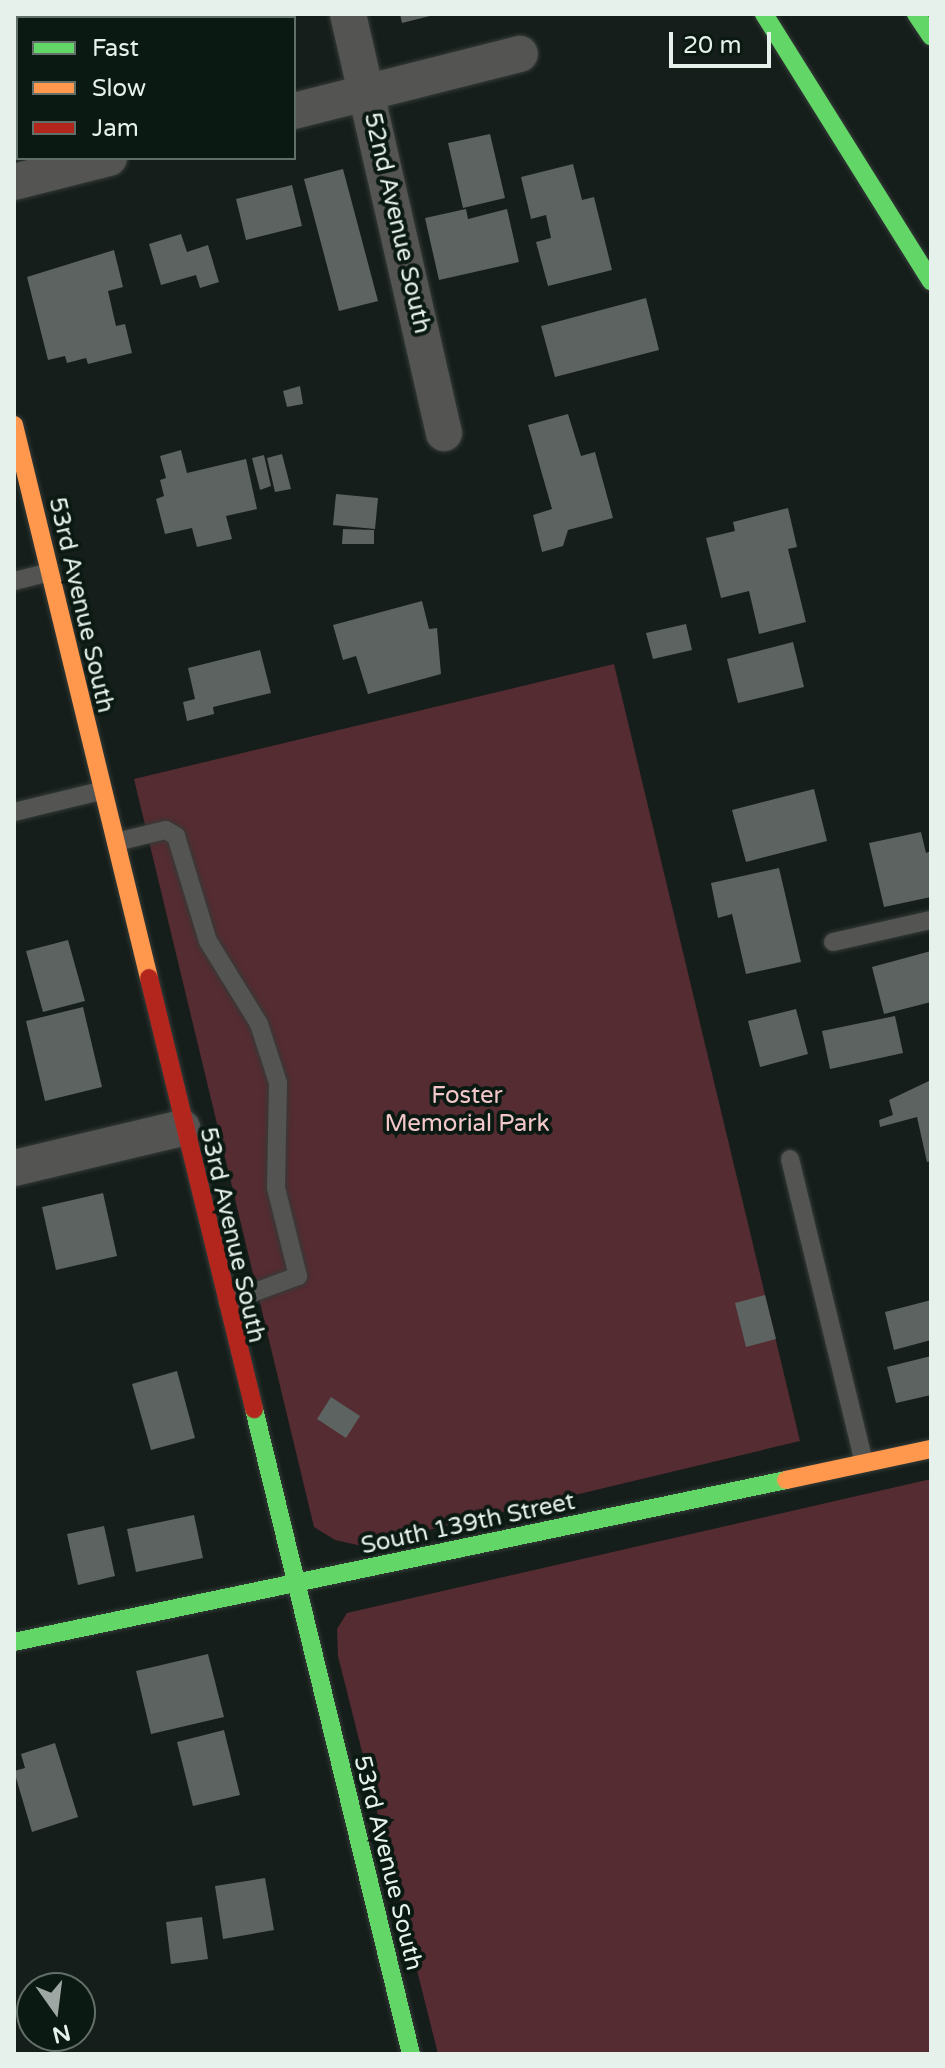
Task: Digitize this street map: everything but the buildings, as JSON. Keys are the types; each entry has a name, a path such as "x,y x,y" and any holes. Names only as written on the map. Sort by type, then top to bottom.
{"main road":[{"path":"764,14 931,281"},
{"path":"916,14 931,36"},
{"name":"53rd Avenue South","path":"14,425 224,1303 411,2054"},
{"name":"South 139th Street","path":"14,1642 293,1586 931,1449"}],"street":[{"name":"52nd Avenue South","path":"348,14 444,433"},
{"path":"296,110 520,54"},
{"path":"14,182 101,160"},
{"path":"14,1168 182,1128"}],"lane":[{"path":"14,581 49,572"},
{"path":"14,812 101,791"},
{"path":"114,842 166,830 176,836 208,941 259,1024 278,1083 276,1188 298,1276 224,1303"},
{"path":"833,942 931,920"},
{"path":"790,1159 864,1463"}],"green space":[{"name":"Foster Memorial Park","path":"614,664 800,1441 362,1546 335,1540 314,1527 134,779"},
{"path":"931,1479 931,2054 438,2054 338,1656 337,1629 347,1613"}],"traffic: fast":[{"path":"764,14 931,281"},
{"path":"916,14 931,36"},
{"path":"254,1409 411,2054"},
{"path":"14,1642 786,1480"}],"traffic: slow":[{"path":"14,425 149,978"},
{"path":"786,1480 931,1449"}],"traffic: jam":[{"path":"149,978 254,1409"}]}
